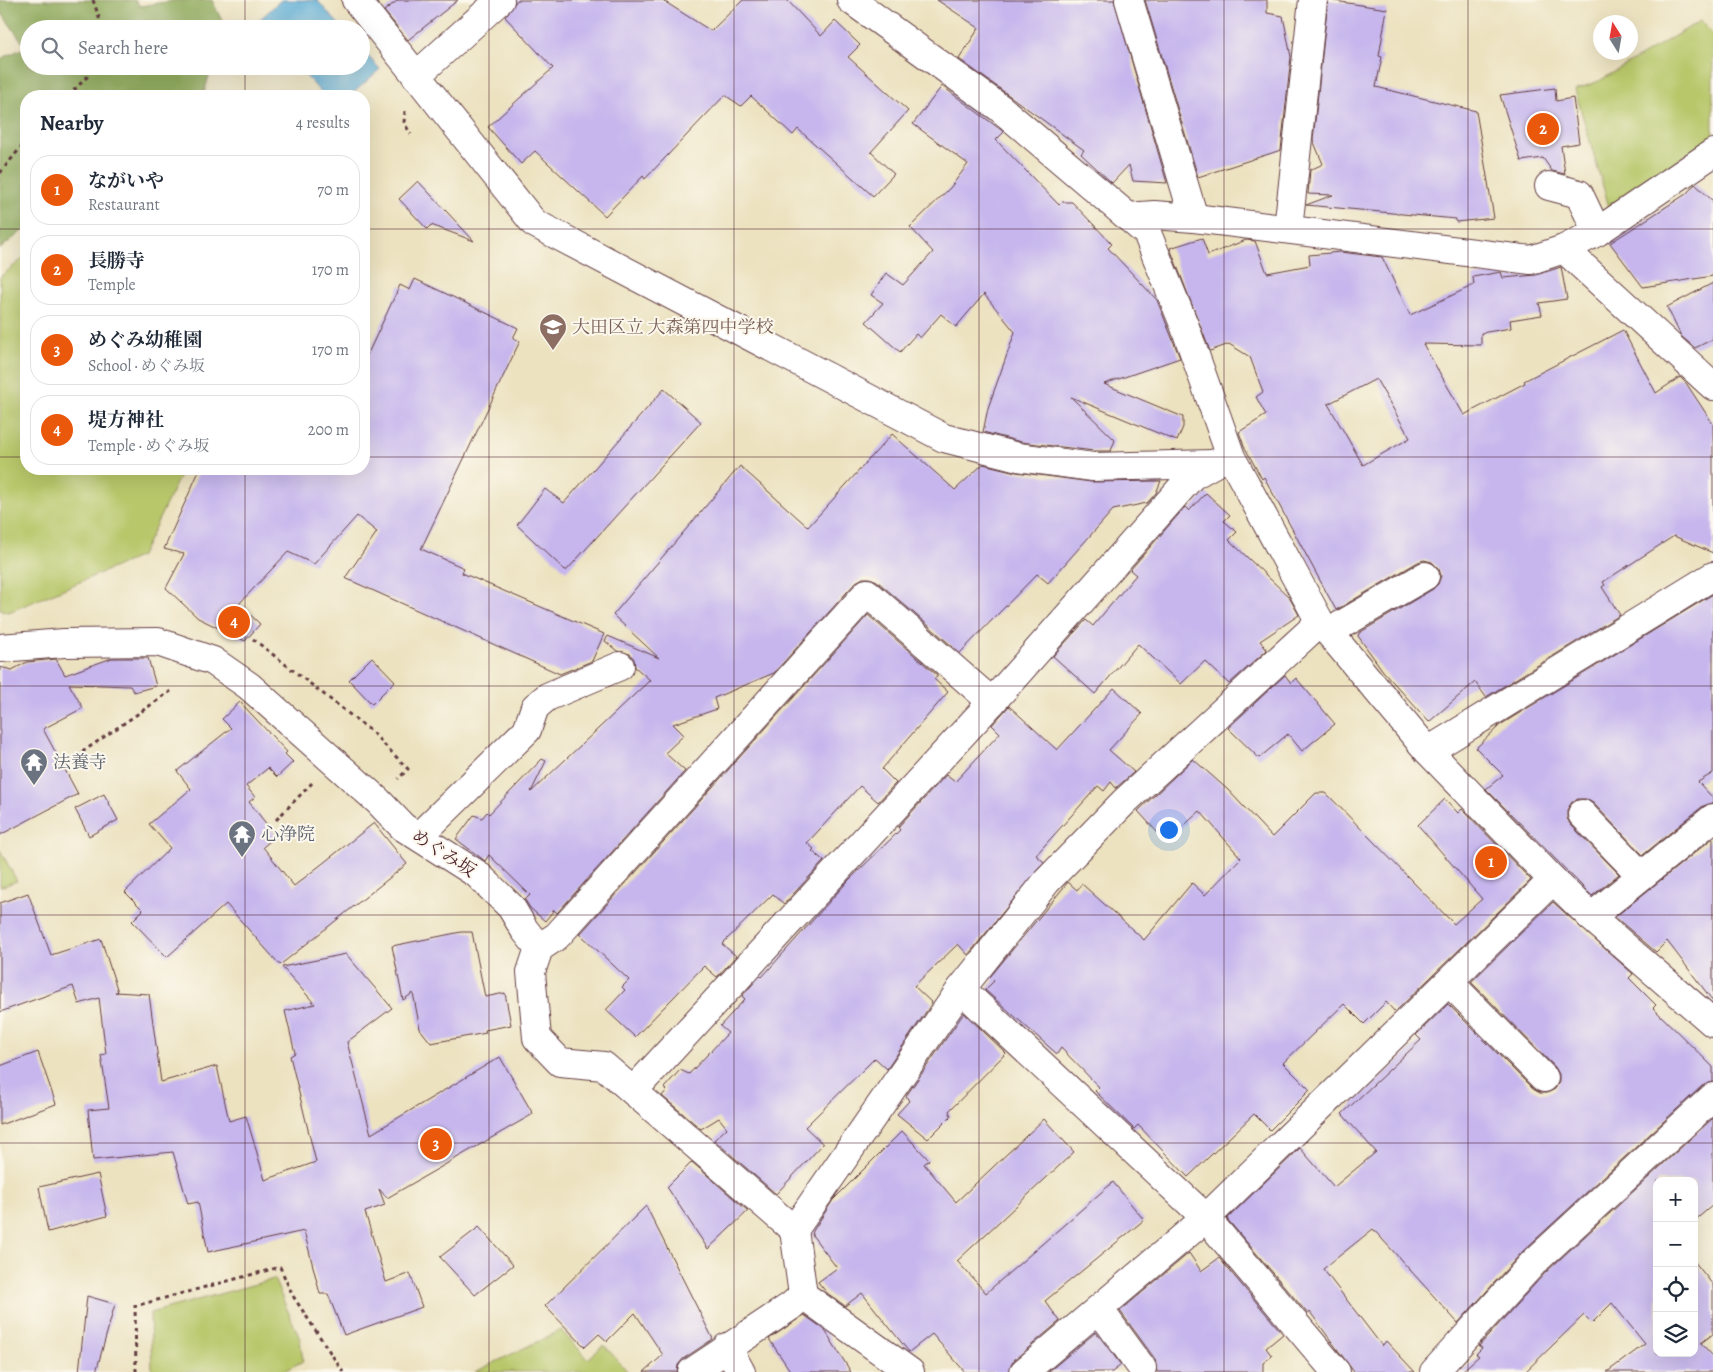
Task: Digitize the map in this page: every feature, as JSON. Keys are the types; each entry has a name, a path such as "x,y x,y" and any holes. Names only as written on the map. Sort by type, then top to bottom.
{"street":[{"path":"356,0 423,70 534,223 944,438 1018,457 1093,467 1222,460"},
{"path":"423,70 500,0"},
{"path":"851,0 1000,108 1147,233 1185,327 1222,460 1324,627 1428,751 1440,778 1554,880 1591,917 1713,1023"},
{"path":"1129,0 1194,218"},
{"path":"1288,229 1313,0"},
{"path":"1128,217 1154,215 1194,218 1531,260 1564,249 1597,232 1713,153"},
{"path":"1549,186 1579,194 1597,232"},
{"path":"1564,249 1709,376"},
{"path":"633,1091 992,702 1192,476 1222,460"},
{"path":"794,1230 961,989 1047,881 1105,821 1324,627 1425,576"},
{"path":"1428,751 1713,576"},
{"path":"910,1372 803,1295 794,1230 604,1066 560,1062 537,1038 531,972 539,948 557,936 867,593 992,702"},
{"name":"めぐみ坂","path":"0,648 64,643 158,642 213,661 250,686 339,768 378,801 403,826 477,874 511,907 524,929 539,948"},
{"path":"419,836 527,730 535,707 547,697 620,666"},
{"path":"1582,814 1641,875"},
{"path":"1591,917 1713,818"},
{"path":"1024,1372 1206,1218 1554,880"},
{"path":"1448,982 1544,1078"},
{"path":"961,989 1206,1218 1336,1372"},
{"path":"1435,1372 1534,1262 1713,1097"},
{"path":"692,1372 790,1306 803,1295"},
{"path":"1098,1309 1142,1368"},
{"path":"728,1347 741,1372"}],"path":[{"path":"94,0 100,20"},
{"path":"74,90 89,75"},
{"path":"0,173 20,148"},
{"path":"253,639 372,732 408,770 392,786"},
{"path":"69,761 171,690"},
{"path":"276,820 314,781"},
{"path":"136,1372 134,1306 280,1267 293,1296 344,1372"}],"green space":[{"path":"0,0 135,0 140,6 178,0 212,0 222,20 20,20 20,39 0,11"},
{"path":"1700,21 1713,34 1713,137 1609,207 1575,90 1599,81 1634,60 1638,60 1638,58"},
{"path":"20,50 20,75 209,75 205,90 20,90 20,233 0,249 0,59"},
{"path":"20,261 20,475 180,475 141,556 9,612 0,609 0,277"},
{"path":"0,850 17,881 0,887"},
{"path":"274,1279 300,1339 303,1361 282,1372 152,1372 150,1313"},
{"path":"561,1330 588,1359 604,1345 628,1372 475,1372"}],"water":[{"path":"281,0 317,0 335,20 259,20"},
{"path":"370,58 380,69 357,90 319,90 305,75 370,75"}],"building":[{"path":"398,0 458,0 408,40 384,11"},
{"path":"517,0 662,0 711,31 743,0 787,0 821,36 835,21 860,45 848,57 908,111 871,152 894,174 873,196 798,129 793,135 751,96 741,106 725,95 645,179 643,176 605,216 535,151 521,164 488,127 553,68 505,17"},
{"path":"937,0 1114,0 1167,183 1133,181 1129,165 1112,183 1081,154 1084,150 959,59 979,28"},
{"path":"1145,0 1267,0 1267,13 1283,16 1291,57 1281,150 1198,177"},
{"path":"1328,0 1387,9 1379,56 1382,57 1376,87 1476,111 1494,218 1456,222 1456,219 1306,205 1333,195 1308,194 1310,170 1323,164 1313,140"},
{"path":"942,86 1004,132 996,140 1059,205 1062,202 1072,202 1112,244 1108,248 1157,300 1180,358 1104,384 1183,417 1183,427 1177,441 1071,397 1115,440 1111,451 1094,451 1021,442 983,432 988,408 1015,332 984,294 956,327 941,314 920,338 916,334 900,352 866,322 883,303 871,295 886,273 903,285 933,252 910,227 950,188 968,164 913,124"},
{"path":"1555,88 1556,101 1573,98 1579,143 1561,146 1565,174 1552,171 1543,158 1521,161 1500,95"},
{"path":"418,181 474,241 431,225 427,229 399,199"},
{"path":"1695,184 1713,201 1713,276 1643,287 1610,243 1686,194"},
{"path":"1202,238 1208,255 1246,240 1255,241 1267,273 1310,265 1309,255 1340,252 1382,257 1410,315 1474,285 1473,277 1501,272 1503,278 1536,275 1561,267 1567,299 1539,303 1542,315 1510,320 1511,328 1481,333 1481,345 1423,344 1464,415 1525,383 1524,381 1623,330 1656,393 1680,377 1713,424 1713,553 1674,536 1603,582 1605,585 1602,587 1620,615 1486,697 1475,682 1429,722 1383,671 1358,636 1359,633 1433,589 1438,584 1441,576 1439,569 1432,562 1424,560 1418,562 1336,610 1264,477 1262,479 1244,446 1239,432 1266,415 1256,397 1263,392 1250,357 1229,344 1210,351 1170,248","holes":["1376,379 1410,438 1363,465 1328,404"]},
{"path":"415,279 518,328 513,338 520,341 421,549 464,568 462,573 604,634 592,661 560,674 345,578 377,532 357,516 314,564 288,552 239,604 260,624 245,641 198,618 166,588 184,554 164,549 197,475 370,475 370,349 400,285 410,290"},
{"path":"1713,283 1713,339 1695,348 1681,336 1667,307"},
{"path":"664,389 701,422 566,571 517,525 545,489 564,503"},
{"path":"892,434 955,490 983,464 1016,472 1091,482 1161,481 1156,493 1147,503 1113,510 1048,583 1037,574 960,653 877,581 863,578 856,582 774,673 714,698 717,709 673,724 684,735 665,753 685,771 557,913 554,910 545,921 530,908 525,900 530,895 489,855 485,861 456,839 474,815 482,818 487,812 489,814 542,759 546,761 531,792 650,680 635,667 634,659 630,654 617,651 605,641 608,636 659,658 613,615 740,466 808,527"},
{"path":"1206,493 1230,515 1224,521 1237,532 1229,540 1289,597 1299,615 1260,641 1267,650 1229,684 1205,661 1181,684 1138,644 1095,694 1053,656 1086,620 1093,626 1136,575 1130,570 1185,507 1189,511"},
{"path":"1713,594 1713,773 1698,782 1713,798 1713,803 1703,806 1643,855 1593,803 1586,799 1578,799 1572,802 1567,810 1567,818 1570,824 1619,874 1592,896 1486,789 1503,775 1476,748 1500,725"},
{"path":"868,615 938,676 934,679 948,692 882,769 896,783 878,802 860,786 807,843 814,849 812,851 824,861 784,904 773,894 722,944 736,956 717,977 704,966 635,1037 606,1010 625,990 622,987 629,980 580,934"},
{"path":"372,657 395,681 372,704 349,680"},
{"path":"112,658 148,658 156,686 134,692 130,686 69,684 83,708 43,729 78,794 0,835 0,667 12,670 27,662 56,659 65,675"},
{"path":"1285,675 1291,683 1296,678 1335,724 1302,751 1288,734 1259,758 1228,728"},
{"path":"1114,688 1142,714 1109,750 1134,772 1116,788 1111,782 1104,791 1098,786 1036,855 1044,862 968,955 958,944 914,986 932,1003 887,1069 875,1058 805,1127 823,1144 776,1194 714,1140 727,1128 719,1118 701,1129 662,1096 667,1090 664,1088 680,1070 689,1074 728,1033 720,1026 745,999 742,996 760,976 762,977 847,882 900,830 898,827 946,775 955,782 1000,733 992,725 1009,706 1057,750"},
{"path":"240,702 287,752 285,754 293,762 277,777 268,768 246,786 255,797 249,802 276,836 263,847 294,886 374,823 407,864 280,965 226,904 167,957 132,921 143,910 125,892 170,848 149,824 191,789 177,771 231,728 222,719"},
{"path":"1193,759 1228,790 1272,837 1316,793 1326,793 1454,924 1482,899 1418,825 1445,799 1458,813 1462,809 1531,880 1395,1012 1386,1002 1364,1024 1344,1004 1283,1063 1310,1090 1270,1130 1254,1114 1188,1177 1138,1125 1134,1129 1095,1091 1099,1087 1061,1048 1057,1054 985,990 994,981 990,977 1068,882 1077,890 1082,884 1144,940 1192,883 1205,895 1241,858 1200,811 1166,842 1138,811"},
{"path":"104,794 118,820 89,836 75,809"},
{"path":"1713,838 1713,1001 1667,941 1656,952 1615,917"},
{"path":"28,893 51,955 101,939 118,992 115,992 149,994 161,1082 217,1066 229,1121 246,1116 265,1180 316,1162 290,1056 295,1053 285,1011 315,1004 282,967 346,954 392,1008 347,1042 371,1134 500,1057 533,1114 387,1198 379,1189 385,1205 365,1212 386,1282 410,1273 422,1307 344,1335 328,1294 320,1294 304,1231 208,1252 198,1202 188,1204 173,1152 93,1160 88,1110 109,1108 101,1055 106,1054 99,998 79,1004 73,986 0,1012 0,903"},
{"path":"1553,902 1633,974 1629,978 1656,1005 1653,1008 1713,1067 1713,1082 1702,1086 1523,1251 1458,1323 1373,1229 1323,1269 1382,1346 1386,1341 1415,1372 1354,1372 1310,1312 1308,1314 1227,1219 1300,1148 1334,1187 1376,1152 1342,1114 1421,1040 1416,1035 1448,1004 1533,1089 1540,1093 1547,1093 1555,1089 1559,1082 1559,1074 1555,1067 1471,982"},
{"path":"461,932 472,932 485,997 505,993 511,1025 485,1030 486,1033 431,1043 420,1029 413,993 403,1000 392,946"},
{"path":"964,1013 1006,1053 949,1111 951,1116 928,1139 897,1114 909,1101 906,1096"},
{"path":"38,1052 56,1104 0,1125 0,1066"},
{"path":"1713,1118 1713,1205 1698,1218 1698,1177 1653,1177 1653,1357 1698,1357 1698,1266 1713,1285 1713,1334 1701,1343 1713,1356 1713,1372 1607,1372 1645,1344 1612,1303 1592,1323 1584,1315 1525,1372 1461,1372 1479,1356 1476,1354 1482,1348 1479,1346 1545,1273"},
{"path":"1044,1119 1074,1152 957,1261 986,1293 1113,1182 1144,1220 1045,1301 1060,1321 1014,1360 1009,1372 965,1372 932,1334 909,1352 862,1293 845,1306 827,1293 818,1282 837,1268 812,1235 813,1231 833,1200 902,1131 929,1160 924,1164 956,1202"},
{"path":"692,1162 748,1211 708,1249 667,1187"},
{"path":"98,1174 107,1216 48,1232 39,1187"},
{"path":"646,1206 713,1339 683,1359 678,1365 677,1372 644,1372 663,1355 635,1313 607,1341 599,1334 585,1347 545,1306"},
{"path":"479,1227 513,1265 475,1295 440,1257"},
{"path":"1189,1253 1201,1271 1219,1258 1283,1334 1266,1348 1272,1356 1263,1363 1263,1372 1157,1372 1155,1359 1120,1311"},
{"path":"87,1296 115,1304 96,1372 79,1372"},
{"path":"804,1315 824,1329 851,1372 791,1372 769,1339"},
{"path":"1096,1332 1121,1365 1112,1372 1048,1372"}],"place":[{"name":"長勝寺","path":"1543,129"},
{"name":"大田区立 大森第四中学校","path":"553,351"},
{"name":"堤方神社","path":"234,622"},
{"name":"法養寺","path":"34,786"},
{"name":"心浄院","path":"242,858"},
{"name":"ながいや","path":"1491,862"},
{"name":"めぐみ幼稚園","path":"436,1144"}]}
